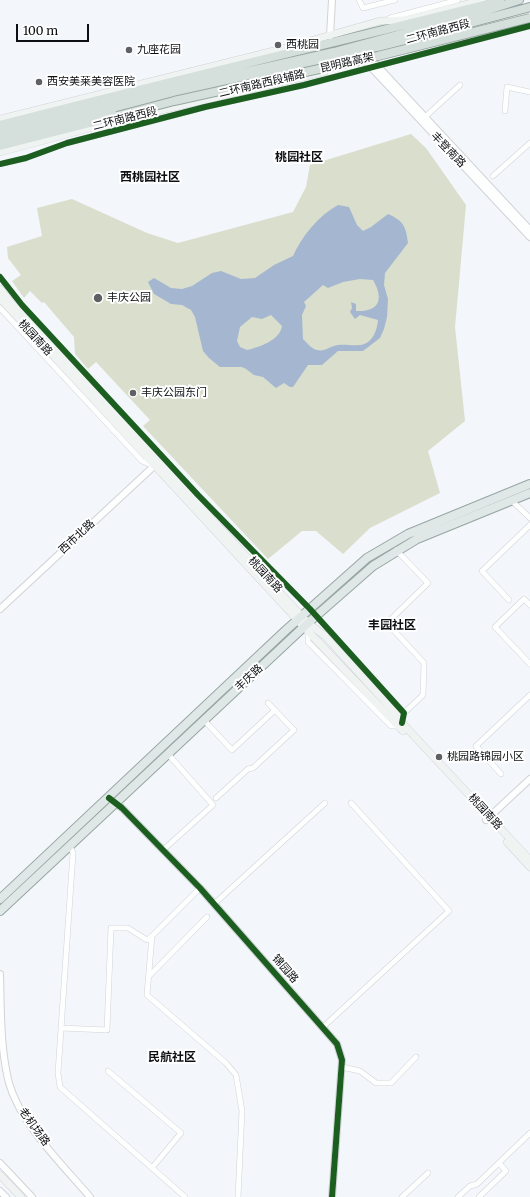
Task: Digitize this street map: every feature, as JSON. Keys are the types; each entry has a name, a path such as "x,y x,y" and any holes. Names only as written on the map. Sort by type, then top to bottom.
{"highway":[{"path":"464,10 492,0"},
{"name":"昆明路高架","path":"0,125 183,78 373,34 505,0"},
{"path":"479,17 519,0"},
{"path":"479,17 530,7"},
{"name":"二环南路西段","path":"0,132 113,102 334,52 479,17"},
{"name":"二环南路西段","path":"0,139 114,109 335,59 479,17"},
{"name":"昆明路高架","path":"0,146 174,101 378,56 530,18"}],"main road":[{"name":"二环南路西段","path":"0,119 330,36 380,21 406,20 483,0"},
{"name":"二环南路西段","path":"0,152 117,121 371,64 530,18"},
{"name":"桃园南路","path":"0,289 304,624"},
{"name":"桃园南路","path":"0,298 154,466 304,624 325,636 399,717 400,725 488,819 530,867"},
{"name":"丰庆路","path":"0,899 168,754 304,624 310,609 367,558 391,543 530,484"},
{"name":"丰庆路","path":"0,910 70,846 113,800 304,624 316,617 373,566 396,550 417,539 530,493"},
{"name":"桃园南路","path":"488,819 530,860"},
{"path":"0,1175 21,1197"},
{"path":"0,1182 15,1197"}],"street":[{"path":"330,36 332,0"},
{"path":"359,0 362,8 395,0"},
{"path":"380,21 458,0"},
{"name":"二环南路西段辅路","path":"0,164 26,158 67,143 205,107 304,85 371,64 530,26"},
{"name":"丰登南路","path":"371,64 425,117 530,230"},
{"name":"丰登南路","path":"371,64 530,237"},
{"path":"425,117 460,85"},
{"path":"505,111 507,87 530,92"},
{"path":"493,176 530,143"},
{"path":"0,278 22,305 170,464 310,609 404,713"},
{"path":"0,308 142,461 154,466"},
{"name":"西市北路","path":"0,608 154,466"},
{"path":"511,500 530,518"},
{"path":"509,600 482,571 530,525"},
{"path":"304,624 308,642 391,726 400,725 404,713 423,695 424,663 387,623 428,583 396,550"},
{"path":"530,605 524,599 495,627 530,664"},
{"path":"501,774 476,746 530,695"},
{"path":"216,798 248,769 253,768 294,730 268,703"},
{"path":"204,720 232,750 275,710"},
{"path":"163,850 213,805 168,754"},
{"path":"488,819 530,780"},
{"name":"锦园路","path":"113,800 200,888 337,1044 342,1060 342,1067 332,1197"},
{"path":"214,904 325,803"},
{"path":"322,1028 449,911 351,803"},
{"path":"70,846 72,853 58,1073 60,1087 185,1197"},
{"path":"61,1028 107,1030 111,928 128,928 147,940 200,888"},
{"path":"149,976 207,917"},
{"path":"152,936 148,995 226,1063 236,1075 242,1111 238,1197"},
{"name":"老机场路","path":"0,974 4,1056 9,1084 20,1108 34,1130 90,1197"},
{"path":"342,1067 360,1071 376,1083 391,1083 416,1057"},
{"path":"108,1071 181,1133 152,1168"},
{"path":"458,1197 470,1186 477,1184 530,1133"},
{"path":"0,1163 32,1197"},
{"path":"479,1197 506,1171 498,1163"},
{"path":"402,1197 428,1173"},
{"path":"0,1191 6,1197"}],"green space":[{"name":"丰庆公园","path":"411,134 426,148 466,205 455,327 465,421 428,451 440,493 370,528 343,554 316,531 302,531 268,559 143,426 150,420 96,362 88,369 75,354 74,337 44,302 42,303 30,291 24,298 12,281 21,275 8,258 7,247 42,236 37,208 72,199 147,233 178,243 293,212 306,187 310,165"}],"water":[{"path":"338,205 349,207 357,225 363,231 388,214 401,222 405,229 408,243 385,273 384,285 388,299 387,317 380,338 363,351 338,351 322,365 308,365 293,387 290,387 284,383 276,388 263,377 254,375 242,367 220,367 203,351 195,317 191,310 182,305 171,304 154,294 148,282 154,278 171,288 182,289 192,286 212,273 221,271 241,279 255,278 274,265 293,256 311,227","holes":["360,279 373,280 378,293 378,303 375,307 370,309 356,311 356,304 351,302 352,308 350,312 355,319 360,315 378,320 371,340 360,345 338,345 332,346 325,350 317,350 310,346 303,339 302,315 306,306 304,302 323,285 328,288 343,282","271,315 282,326 278,335 269,342 258,347 247,350 240,347 237,341 240,327 252,317 262,319"]}],"cycle path":[{"path":"0,164 26,158 67,143 205,107 304,85 530,26"},
{"path":"0,277 22,305 198,495 310,609 404,713 402,723"},
{"path":"109,798 122,808 200,888 337,1044 342,1060 332,1197"}],"place":[{"name":"西桃园","path":"278,45"},
{"name":"九座花园","path":"129,50"},
{"name":"西安美莱美容医院","path":"39,82"},
{"name":"丰庆公园","path":"98,298"},
{"name":"丰庆公园东门","path":"133,393"},
{"name":"桃园路锦园小区","path":"439,757"}],"district":[{"name":"桃园社区","path":"299,158"},
{"name":"西桃园社区","path":"150,178"},
{"name":"丰园社区","path":"392,626"},
{"name":"民航社区","path":"172,1058"}]}
